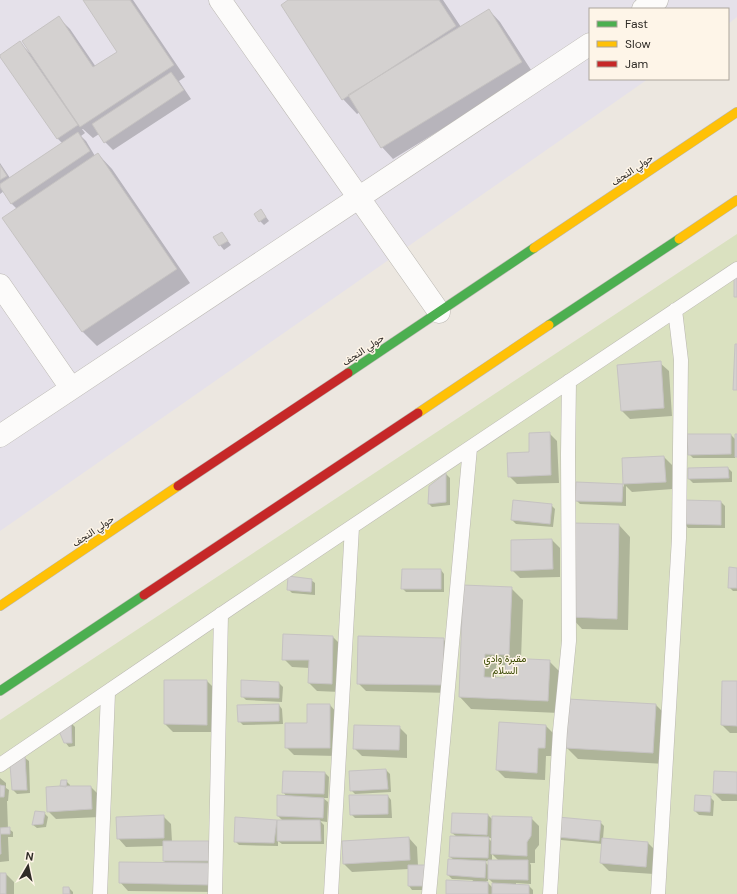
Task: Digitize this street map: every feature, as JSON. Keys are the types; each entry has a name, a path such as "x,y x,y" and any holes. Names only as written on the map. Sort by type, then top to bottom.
{"main road":[{"name":"حولي النجف","path":"0,606 737,112"},
{"path":"0,691 737,200"}],"street":[{"path":"220,0 439,312"},
{"path":"645,8 657,0"},
{"path":"0,436 589,45"},
{"path":"0,285 72,388"}],"lane":[{"path":"0,765 108,693 221,614 737,269"},
{"path":"658,894 679,538 682,360 676,310"},
{"path":"550,894 560,731 569,633 569,381"},
{"path":"429,894 470,448"},
{"path":"331,894 352,527"},
{"path":"215,894 221,614"},
{"path":"100,894 108,693"}],"shaded area":[{"path":"0,0 737,0 737,17 729,23 729,8 589,8 589,80 647,80 0,531"}],"green space":[{"name":"مقبرة وادي السلام","path":"737,234 737,894 0,894 0,720"}],"building":[{"path":"83,0 130,0 174,65 80,127 22,41 59,16 93,67 117,52"},
{"path":"288,0 439,0 456,26 342,100 281,5"},
{"path":"489,9 522,62 381,148 348,95"},
{"path":"20,41 78,125 57,139 0,57 0,55"},
{"path":"171,72 184,90 104,143 92,124"},
{"path":"78,132 90,151 11,204 0,187 0,184"},
{"path":"98,153 177,269 82,332 2,218"},
{"path":"0,165 7,176 0,180"},
{"path":"261,209 266,217 259,222 254,214"},
{"path":"222,232 228,241 219,246 213,237"},
{"path":"737,277 737,297 734,297 734,279"},
{"path":"735,344 737,344 737,390 733,390"},
{"path":"661,361 664,408 621,411 617,365"},
{"path":"550,432 551,475 508,477 507,453 529,452 529,433"},
{"path":"687,434 731,434 731,454 688,455"},
{"path":"735,434 737,434 737,457 735,457"},
{"path":"664,456 666,482 623,484 622,458"},
{"path":"728,467 729,478 688,479 688,468"},
{"path":"446,473 446,502 428,504 429,486"},
{"path":"576,482 623,484 622,502 575,501"},
{"path":"513,500 552,504 550,524 511,520"},
{"path":"684,500 721,501 721,525 684,524"},
{"path":"572,523 619,524 617,619 570,617"},
{"path":"552,539 553,569 511,571 511,540"},
{"path":"729,567 737,568 737,588 728,588"},
{"path":"402,569 441,569 441,589 401,589"},
{"path":"288,576 312,579 311,592 287,590"},
{"path":"463,585 512,587 509,655 485,654 484,677 505,678 506,658 550,660 548,701 459,697"},
{"path":"283,634 333,636 332,684 308,683 309,660 282,660"},
{"path":"358,636 444,638 443,685 357,684"},
{"path":"164,680 207,680 207,725 164,724"},
{"path":"241,680 279,682 279,698 241,697"},
{"path":"722,681 737,681 737,726 721,725"},
{"path":"568,699 656,704 653,753 565,748"},
{"path":"279,704 279,721 238,722 237,705"},
{"path":"307,704 330,704 330,748 285,748 285,723 307,723"},
{"path":"71,722 72,743 64,743 59,731"},
{"path":"499,722 546,725 545,748 538,748 537,773 496,770"},
{"path":"354,725 400,726 399,750 353,749"},
{"path":"25,756 27,790 12,790 10,765"},
{"path":"386,769 388,789 350,791 349,771"},
{"path":"283,771 325,772 324,794 282,793"},
{"path":"714,771 737,772 737,794 713,793"},
{"path":"61,780 67,780 66,787 60,786"},
{"path":"0,785 5,786 4,797 0,797"},
{"path":"91,786 92,809 47,812 46,787"},
{"path":"277,795 324,798 323,818 277,816"},
{"path":"349,795 388,795 388,814 350,815"},
{"path":"695,795 711,796 710,812 694,811"},
{"path":"35,811 45,812 43,824 32,825"},
{"path":"452,813 488,814 487,835 451,833"},
{"path":"164,815 164,838 117,839 116,817"},
{"path":"492,816 532,817 531,836 527,842 527,856 491,854"},
{"path":"235,817 277,820 274,843 234,842"},
{"path":"558,817 601,821 599,841 557,837"},
{"path":"277,820 320,820 321,841 277,841"},
{"path":"10,827 10,834 0,834 0,828"},
{"path":"0,828 1,854 0,854"},
{"path":"450,836 489,837 488,858 449,857"},
{"path":"409,837 410,860 343,864 342,841"},
{"path":"602,838 648,842 646,867 600,863"},
{"path":"163,841 209,841 209,861 163,861"},
{"path":"448,859 486,861 485,878 447,875"},
{"path":"488,860 528,860 528,880 488,879"},
{"path":"119,862 210,863 210,885 119,883"},
{"path":"408,865 427,865 427,886 408,886"},
{"path":"0,873 6,873 6,894 0,894"},
{"path":"446,880 488,882 488,894 446,894"},
{"path":"492,883 529,885 529,894 492,894"},
{"path":"63,887 69,887 70,894 63,894"}],"traffic: fast":[{"path":"549,325 679,239"},
{"path":"348,373 534,248"},
{"path":"0,691 144,595"}],"traffic: slow":[{"path":"534,248 737,112"},
{"path":"679,239 737,200"},
{"path":"418,413 549,325"},
{"path":"0,606 178,486"}],"traffic: jam":[{"path":"178,486 348,373"},
{"path":"144,595 418,413"}]}
